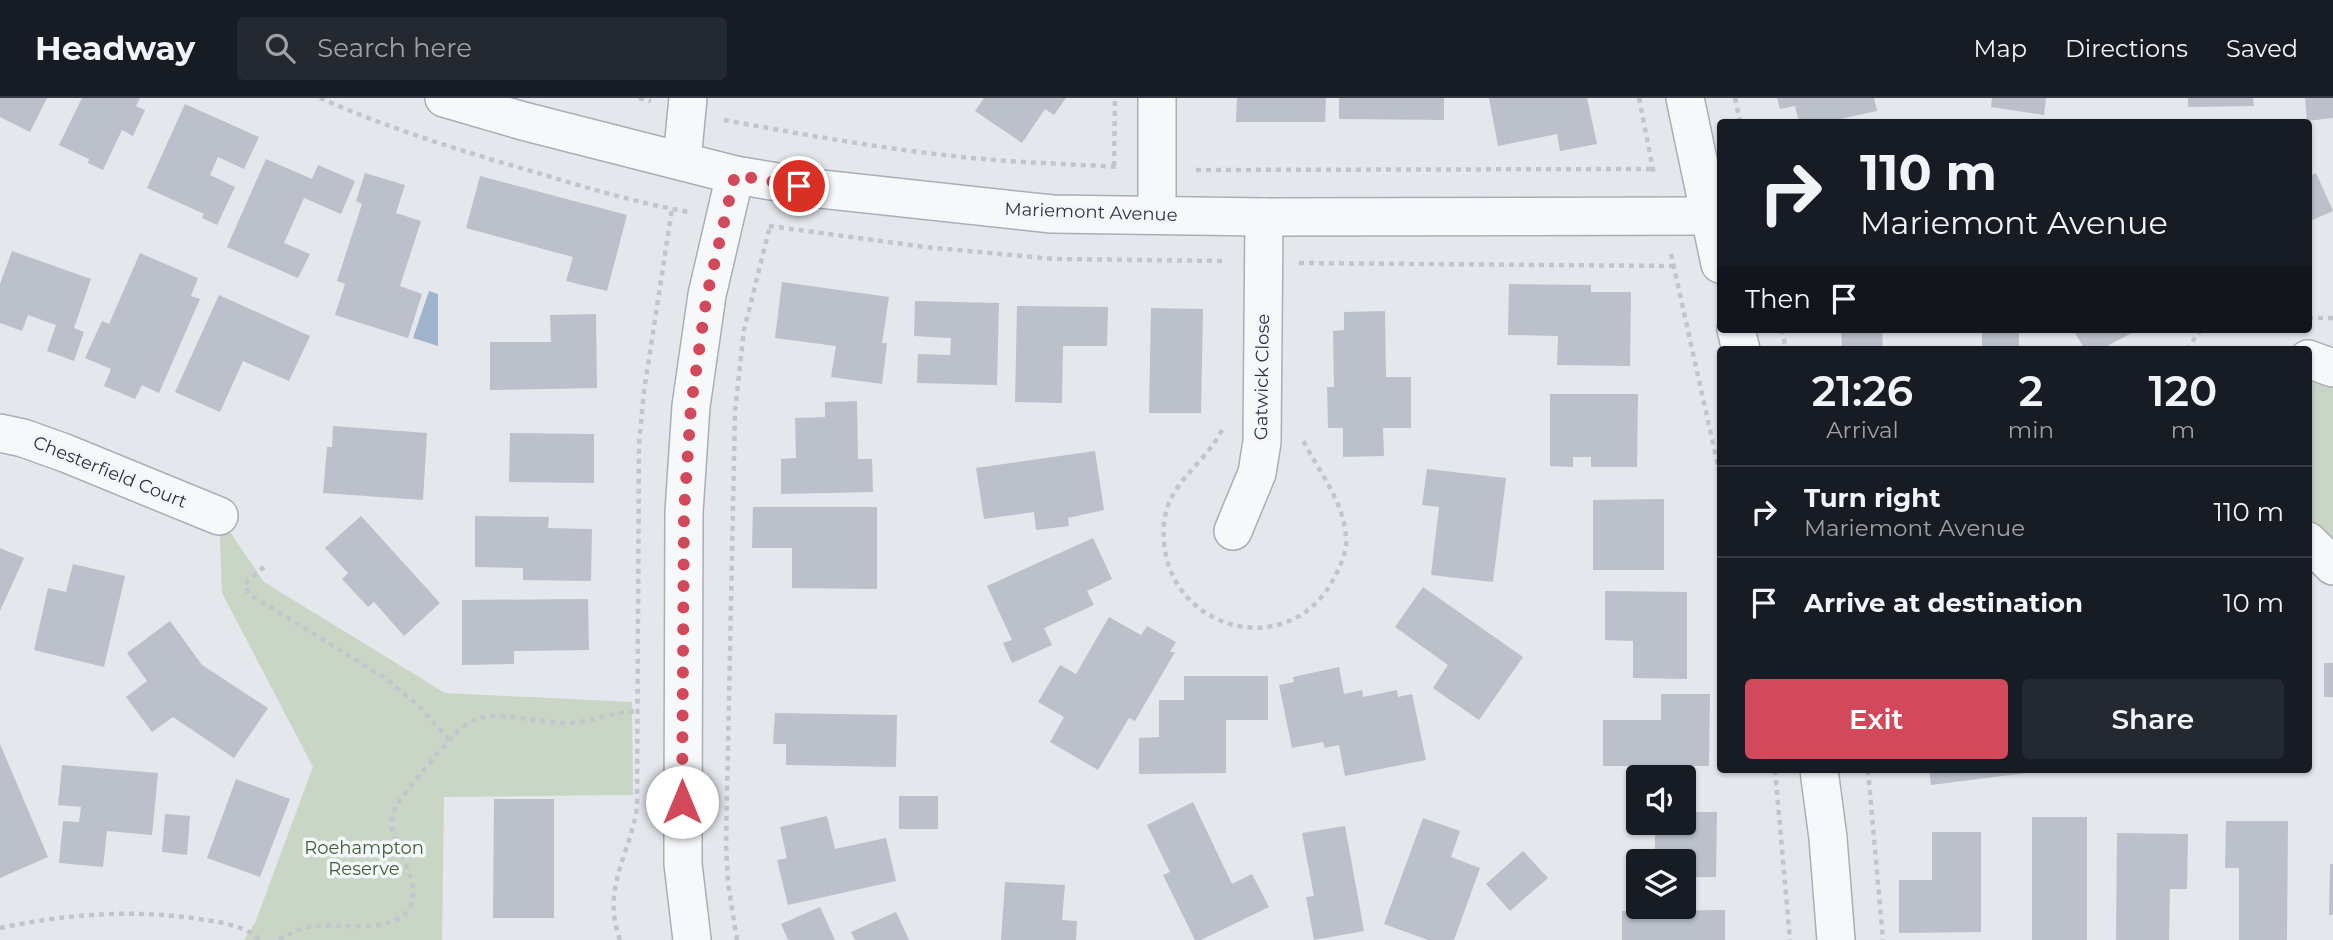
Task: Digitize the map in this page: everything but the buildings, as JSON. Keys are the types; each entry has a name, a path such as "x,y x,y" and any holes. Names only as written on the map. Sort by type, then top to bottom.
{"street":[{"name":"Mariemont Avenue","path":"444,98 735,175 821,189 1052,214 1264,217 1709,216"},
{"path":"681,160 688,98"},
{"path":"1157,98 1157,215"},
{"path":"1685,98 1717,251"},
{"path":"692,940 683,863 682,826 684,512 691,406 707,295 735,175"},
{"name":"Gatwick Close","path":"1233,531 1257,473 1262,442 1264,217"},
{"path":"2312,360 2333,368"},
{"name":"Chesterfield Court","path":"0,433 65,453 219,516"},
{"path":"2312,545 2333,566"},
{"path":"1819,773 1828,838 1836,940"}],"path":[{"path":"320,98 357,114 494,161 689,212"},
{"path":"639,98 645,98"},
{"path":"723,120 831,140 970,158 1114,166 1115,98"},
{"path":"1199,170 1654,172 1639,98"},
{"path":"1734,98 1739,119"},
{"path":"620,940 614,920 613,902 619,865 634,828 637,807 639,444 644,391 672,209"},
{"path":"737,940 728,884 726,843 734,411 744,330 770,226 925,247 1055,259 1224,261"},
{"path":"1671,251 1717,462"},
{"path":"1305,263 1673,265"},
{"path":"2312,318 2333,318"},
{"path":"264,567 247,581 245,586 248,594 385,678 419,706 450,741"},
{"path":"279,940 308,927 379,924 396,921 404,915 410,907 413,889 395,840 392,816 396,807 450,741 473,720 486,716 545,723 572,723 622,711 637,711"},
{"path":"1775,773 1790,940"},
{"path":"1868,773 1883,940"},
{"path":"0,928 74,916 164,913 216,921 252,933 260,940"}],"green space":[{"path":"2312,360 2333,368 2333,566 2312,545"},
{"name":"Roehampton Reserve","path":"219,516 264,582 445,693 632,702 633,795 444,797 442,940 244,940 255,923 313,767 222,593"}],"water":[{"path":"429,291 438,294 438,346 413,338"}],"route":[{"path":"682,802 684,512 691,406 707,295 735,175 799,186"}]}
